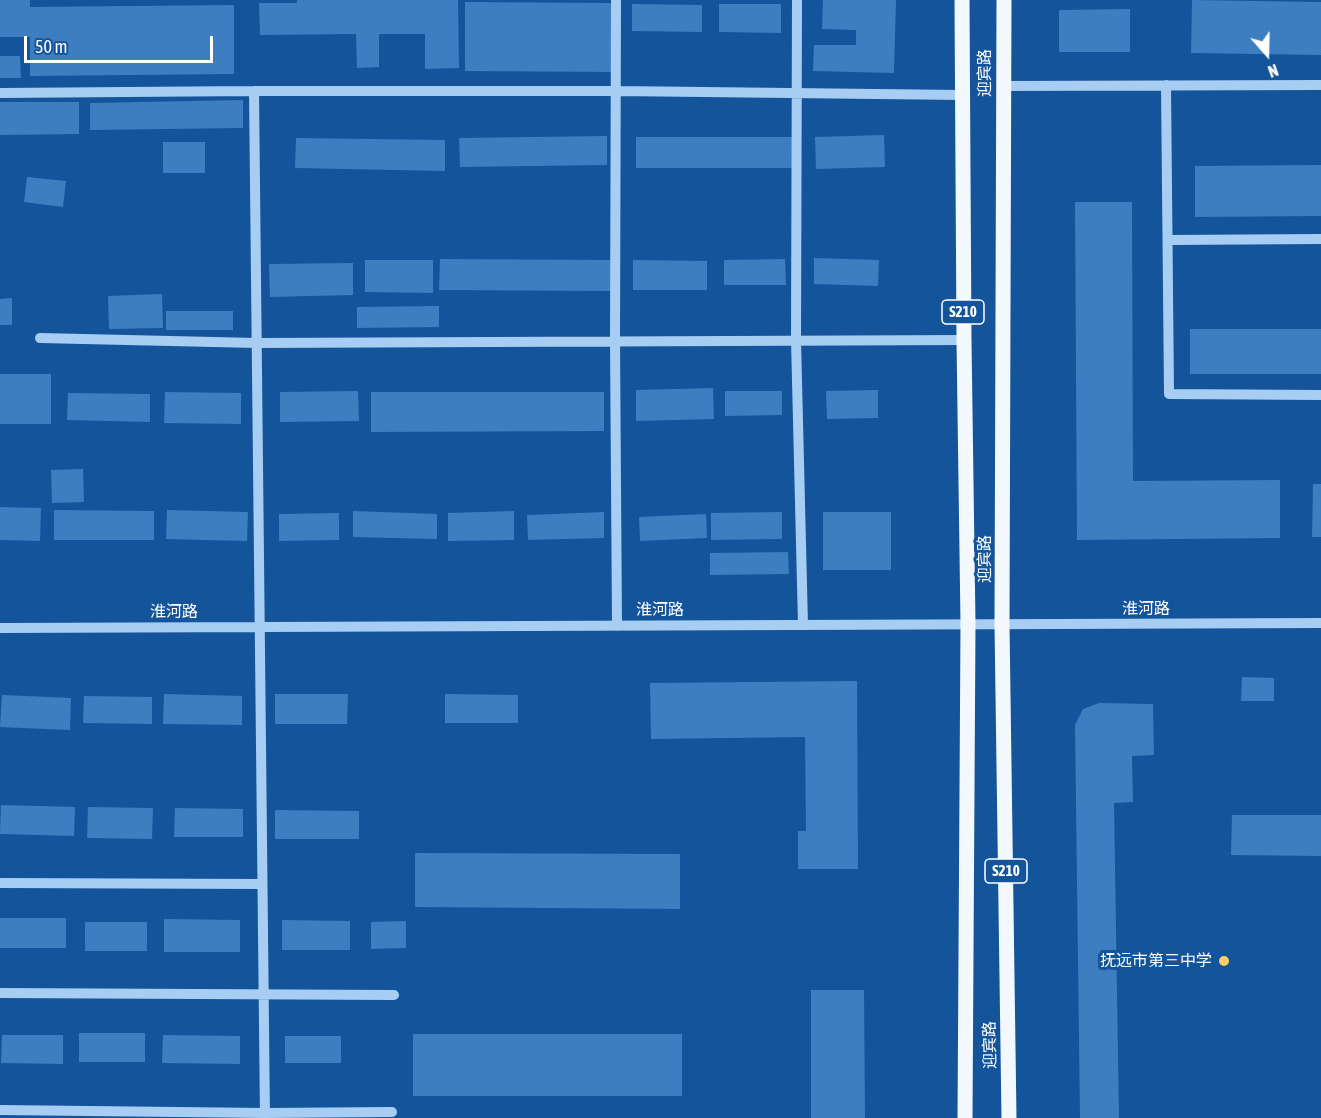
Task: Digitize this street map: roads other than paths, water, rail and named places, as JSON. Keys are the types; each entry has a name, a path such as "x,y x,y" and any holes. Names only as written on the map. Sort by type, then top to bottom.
{"main road":[{"name":"迎宾路","path":"962,0 968,624 966,1118"},
{"name":"迎宾路","path":"1004,0 1002,624 1009,1118"}],"street":[{"path":"616,0 617,626"},
{"path":"797,0 796,340 803,625"},
{"path":"1003,86 1321,85"},
{"path":"1166,86 1169,394 1321,395"},
{"path":"254,91 265,1115"},
{"path":"0,93 617,91 962,95"},
{"path":"1167,240 1321,239"},
{"path":"40,338 257,343 964,340"},
{"name":"淮河路","path":"0,628 1321,623"},
{"path":"0,883 262,884"},
{"path":"0,993 394,995"},
{"path":"0,1110 265,1115 392,1112"}],"place":[{"name":"抚远市第三中学","path":"1224,961"}]}
